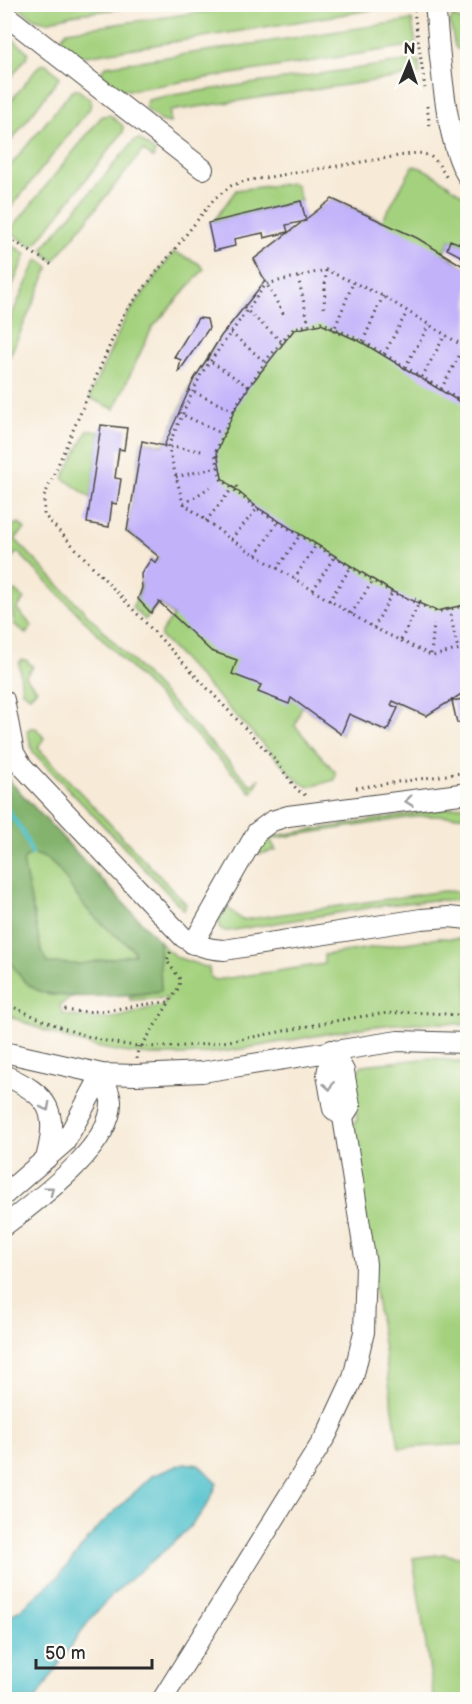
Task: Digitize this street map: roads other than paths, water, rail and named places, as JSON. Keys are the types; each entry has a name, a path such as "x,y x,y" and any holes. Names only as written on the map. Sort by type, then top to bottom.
{"street":[{"path":"435,4 452,138 459,161 458,179"},
{"path":"4,14 203,169"},
{"path":"4,700 11,745 22,766 175,928 194,944 208,950 224,950 421,919 468,919"},
{"path":"194,944 257,832 272,821 288,816 468,793"},
{"path":"4,1052 102,1074 202,1072 398,1041 468,1042"},
{"path":"162,1700 327,1434 353,1378 364,1332 366,1264 343,1117 350,1106 344,1071 332,1050"},
{"path":"4,1195 65,1142 102,1074"},
{"path":"4,1227 61,1181 87,1154 103,1129 111,1102 102,1074"},
{"path":"4,1075 23,1083 41,1097 50,1110 53,1126 46,1159"}],"water":[{"path":"184,1463 199,1465 217,1483 209,1501 197,1518 166,1550 130,1579 90,1619 36,1699 5,1699 5,1619 21,1609 59,1576 97,1528 152,1476"}],"waterway":[{"path":"4,805 23,832 32,854"}]}
